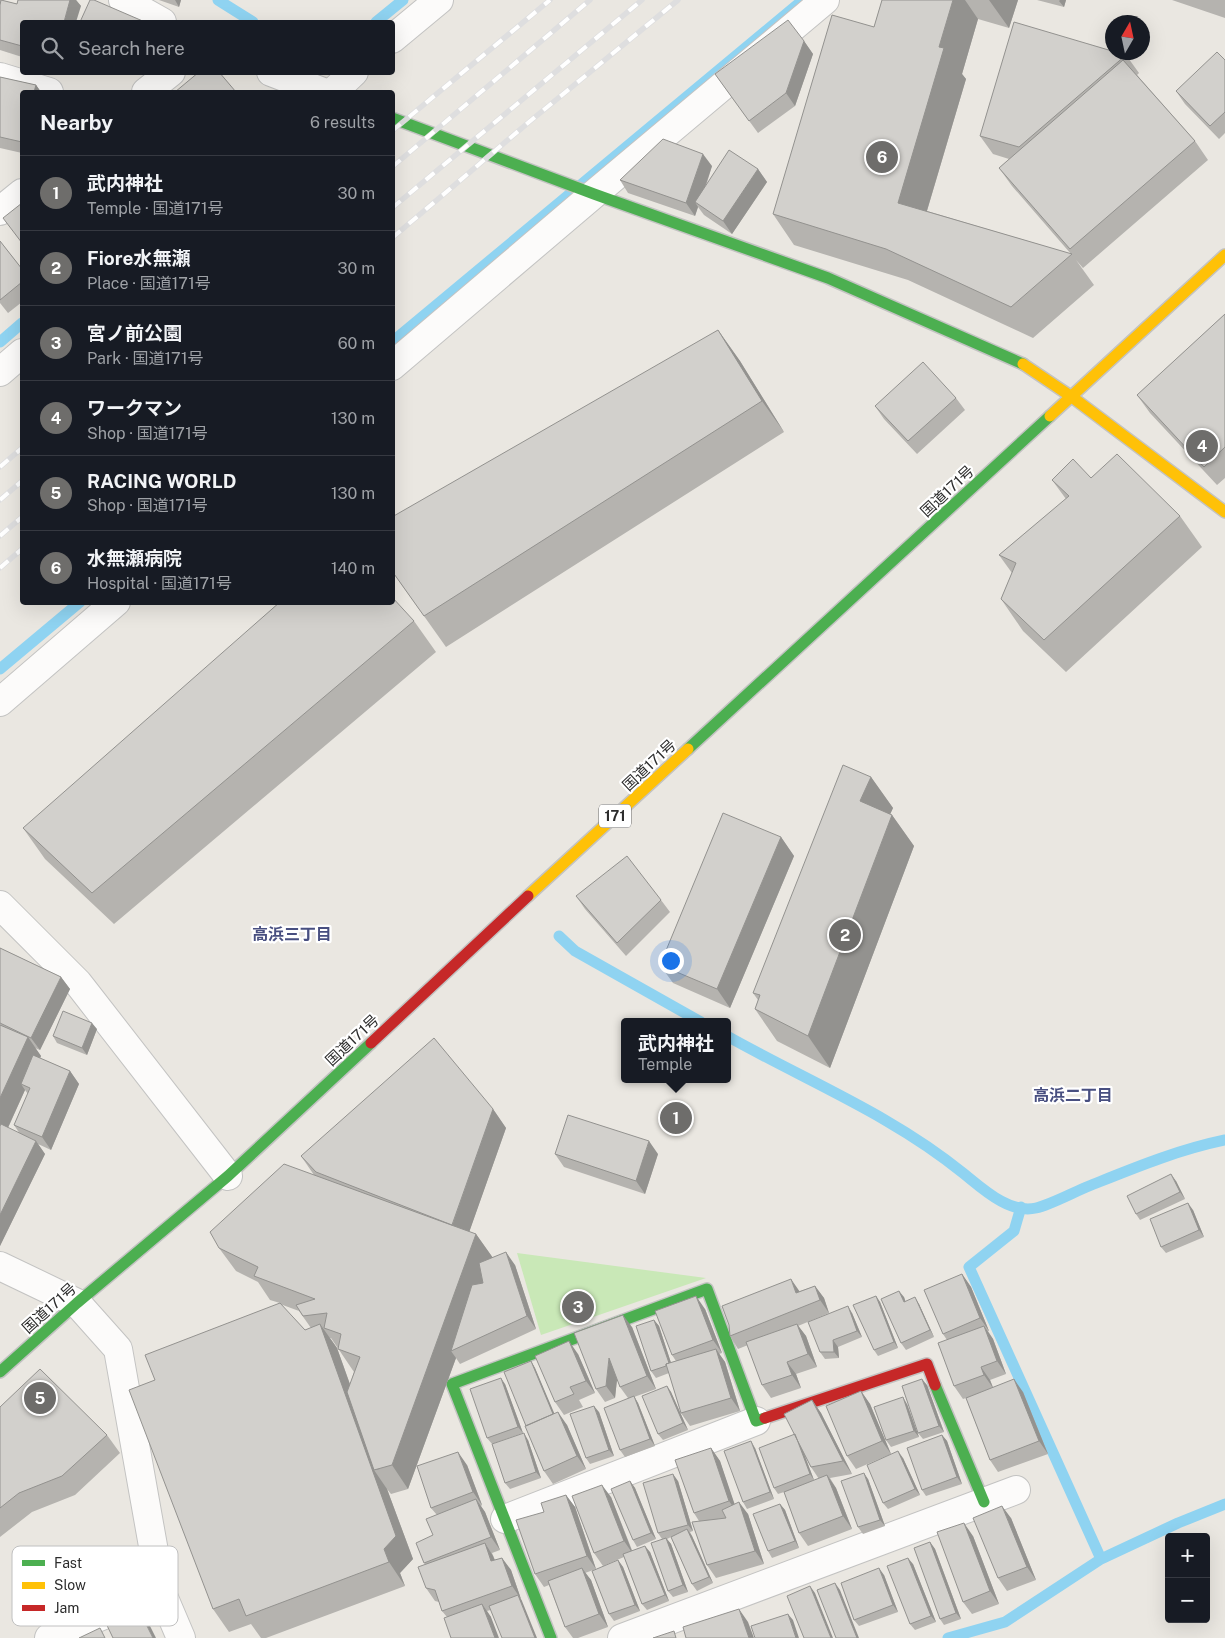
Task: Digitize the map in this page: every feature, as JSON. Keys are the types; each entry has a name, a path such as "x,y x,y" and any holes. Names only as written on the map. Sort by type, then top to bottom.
{"main road":[{"path":"395,119 594,194 828,278 1021,363 1072,397 1225,512"},
{"name":"国道171号","path":"0,1372 76,1303 228,1176 509,913 1225,255"},
{"path":"551,1638 452,1384 707,1289 756,1422 927,1364 984,1502"}],"street":[{"path":"123,0 158,20"},
{"path":"395,37 439,0"},
{"path":"395,363 825,0"},
{"path":"148,90 167,75"},
{"path":"279,75 318,90"},
{"path":"335,90 351,75"},
{"path":"0,77 42,90"},
{"path":"0,211 20,195"},
{"path":"0,372 20,355"},
{"path":"0,702 113,605"},
{"path":"0,905 78,983 228,1176"},
{"path":"0,1266 76,1303 118,1349 152,1546"},
{"path":"505,1519 756,1422"},
{"path":"622,1638 1016,1490"},
{"path":"49,1638 77,1626"},
{"path":"176,1626 181,1638"}],"green space":[{"path":"517,1253 706,1278 541,1335"}],"building":[{"path":"1,0 17,4 18,0 70,0 65,20 20,20 20,45 0,40"},
{"path":"90,0 94,0 140,20 81,20"},
{"path":"882,0 953,0 939,47 944,48 898,203 1072,254 1011,307 886,249 773,214 832,15 874,27"},
{"path":"788,20 804,41 786,93 749,121 715,74"},
{"path":"1014,22 1105,49 1105,60 1120,60 1019,147 980,136"},
{"path":"1217,52 1225,60 1225,112 1210,126 1176,91"},
{"path":"1123,60 1195,141 1070,249 999,168"},
{"path":"195,75 222,75 234,90 177,90"},
{"path":"0,77 36,85 35,90 20,90 20,142 0,137"},
{"path":"663,139 703,154 686,203 620,180"},
{"path":"729,150 758,169 723,221 695,202"},
{"path":"20,205 20,240 3,218"},
{"path":"0,241 20,266 20,284 0,300"},
{"path":"1225,314 1225,447 1204,467 1137,395"},
{"path":"718,330 762,401 424,616 395,575 395,515"},
{"path":"923,362 956,398 908,441 875,406"},
{"path":"1117,454 1180,516 1044,640 1001,599 1016,563 999,555 1069,496 1052,480 1073,459 1091,478"},
{"path":"395,600 414,621 92,893 23,828 277,605 395,605"},
{"path":"843,765 871,777 860,801 892,815 808,1036 755,1009 760,995 753,993"},
{"path":"723,813 781,837 717,989 660,965"},
{"path":"627,856 661,900 617,943 576,896"},
{"path":"0,948 61,977 31,1038 0,1023"},
{"path":"63,1011 92,1023 82,1048 53,1036"},
{"path":"0,1025 28,1037 0,1098"},
{"path":"434,1038 493,1109 452,1225 316,1172 301,1156"},
{"path":"33,1055 70,1071 42,1137 14,1125 30,1088 21,1084"},
{"path":"568,1115 649,1141 636,1181 555,1154"},
{"path":"1,1124 36,1141 0,1215 0,1126"},
{"path":"284,1164 476,1234 392,1465 374,1470 347,1392 360,1357 338,1349 341,1334 324,1328 327,1313 303,1316 296,1305 315,1299 254,1276 258,1267 219,1248 210,1232"},
{"path":"1171,1174 1180,1192 1136,1214 1127,1196"},
{"path":"1188,1203 1199,1230 1161,1247 1150,1219"},
{"path":"506,1252 527,1316 451,1351 472,1285 483,1283 479,1263"},
{"path":"962,1274 980,1318 943,1334 924,1290"},
{"path":"791,1279 796,1293 815,1286 820,1300 730,1336 729,1325 722,1306"},
{"path":"899,1291 904,1302 915,1297 930,1330 901,1343 881,1299"},
{"path":"696,1296 713,1340 672,1355 655,1311"},
{"path":"876,1296 894,1342 874,1350 853,1305"},
{"path":"280,1303 305,1330 320,1324 396,1536 384,1549 389,1562 246,1616 239,1599 213,1609 129,1390 155,1380 145,1355"},
{"path":"848,1306 857,1331 833,1340 834,1352 820,1352 808,1322"},
{"path":"623,1315 647,1376 620,1387 609,1358 606,1386 596,1389 574,1333"},
{"path":"654,1320 669,1363 666,1366 651,1371 636,1326"},
{"path":"797,1324 808,1354 787,1362 792,1375 762,1385 746,1342"},
{"path":"984,1326 997,1361 981,1367 984,1375 954,1386 938,1343"},
{"path":"569,1341 586,1381 570,1387 574,1394 555,1402 535,1356"},
{"path":"716,1349 731,1398 681,1413 666,1364"},
{"path":"531,1361 553,1414 526,1426 504,1372"},
{"path":"40,1369 107,1435 62,1476 19,1493 0,1508 0,1407"},
{"path":"501,1378 518,1427 487,1438 470,1389"},
{"path":"922,1379 939,1426 918,1433 902,1386"},
{"path":"1014,1379 1039,1441 990,1460 966,1398"},
{"path":"667,1386 683,1423 658,1434 642,1396"},
{"path":"861,1391 882,1441 847,1456 826,1406"},
{"path":"634,1396 650,1439 620,1450 604,1408"},
{"path":"903,1397 914,1431 886,1440 874,1407"},
{"path":"812,1400 843,1461 811,1467 784,1414"},
{"path":"594,1406 609,1450 586,1458 570,1414"},
{"path":"558,1412 577,1456 544,1471 525,1426"},
{"path":"524,1433 536,1472 505,1483 492,1444"},
{"path":"795,1434 810,1474 774,1488 759,1448"},
{"path":"942,1435 957,1477 922,1490 907,1448"},
{"path":"751,1441 770,1492 743,1502 724,1451"},
{"path":"711,1448 729,1501 694,1513 675,1460"},
{"path":"898,1451 915,1489 883,1503 867,1465"},
{"path":"458,1452 473,1492 431,1508 417,1466"},
{"path":"864,1473 880,1520 858,1527 841,1481"},
{"path":"673,1474 688,1525 658,1533 643,1483"},
{"path":"827,1475 843,1516 799,1533 784,1492"},
{"path":"630,1481 651,1533 633,1540 611,1489"},
{"path":"602,1485 624,1541 594,1553 572,1496"},
{"path":"566,1495 587,1556 535,1574 516,1520 544,1512 541,1503"},
{"path":"476,1499 491,1537 424,1563 416,1543 433,1535 426,1519"},
{"path":"739,1502 755,1551 707,1565 692,1522 726,1518 722,1510"},
{"path":"780,1504 795,1541 768,1551 753,1514"},
{"path":"1002,1506 1027,1567 998,1578 973,1518"},
{"path":"964,1523 990,1591 963,1602 937,1532"},
{"path":"687,1529 709,1577 692,1584 671,1537"},
{"path":"666,1538 683,1585 668,1591 651,1543"},
{"path":"930,1542 956,1613 940,1619 914,1548"},
{"path":"485,1543 491,1561 502,1558 512,1586 442,1611 435,1590 426,1588 418,1567"},
{"path":"645,1546 665,1595 642,1604 623,1554"},
{"path":"908,1558 931,1616 910,1624 887,1566"},
{"path":"618,1560 635,1605 609,1614 592,1571"},
{"path":"582,1568 599,1614 565,1627 548,1581"},
{"path":"879,1568 893,1605 854,1620 841,1583"},
{"path":"835,1583 857,1638 836,1638 817,1590"},
{"path":"810,1586 831,1638 804,1638 787,1596"},
{"path":"518,1595 535,1638 502,1638 489,1606"},
{"path":"482,1604 495,1638 451,1638 444,1618"},
{"path":"739,1609 749,1638 686,1638 683,1627"},
{"path":"788,1614 796,1638 755,1638 751,1626"},
{"path":"107,1626 147,1626 153,1638 113,1638"},
{"path":"100,1628 105,1638 79,1638"},
{"path":"674,1631 676,1638 653,1638"}],"waterway":[{"path":"218,0 250,20"},
{"path":"378,20 403,0"},
{"path":"395,340 803,0"},
{"path":"0,342 20,325"},
{"path":"0,669 76,605"},
{"path":"559,936 575,951 694,1018"},
{"path":"731,1038 907,1133 936,1152 997,1199 1016,1207 1036,1208 1156,1160 1225,1140"},
{"path":"1021,1207 1014,1231 969,1267 1101,1559"},
{"path":"948,1638 1005,1622 1101,1559 1178,1523 1225,1504"}],"railway":[{"path":"395,129 550,0"},
{"path":"395,164 590,0"},
{"path":"395,206 642,0"},
{"path":"395,235 529,122 678,0"},
{"path":"0,467 20,450"},
{"path":"0,500 20,483"},
{"path":"0,536 20,519"},
{"path":"0,568 20,551"}],"traffic: fast":[{"path":"395,119 594,194 828,278 1023,364"},
{"path":"688,749 1050,416"},
{"path":"0,1372 77,1303 228,1176 371,1043"},
{"path":"551,1638 452,1384 707,1289 756,1421 765,1418"},
{"path":"935,1385 984,1502"}],"traffic: slow":[{"path":"1050,416 1225,255"},
{"path":"1023,364 1072,397 1225,512"},
{"path":"528,896 688,749"}],"traffic: jam":[{"path":"371,1043 528,896"},
{"path":"765,1418 927,1364 935,1385"}],"place":[{"name":"水無瀬病院","path":"882,157"},
{"name":"ワークマン","path":"1202,446"},
{"name":"Fiore水無瀬","path":"845,935"},
{"name":"武内神社","path":"676,1118"},
{"name":"宮ノ前公園","path":"578,1307"},
{"name":"RACING WORLD","path":"40,1398"}],"district":[{"name":"高浜三丁目","path":"292,934"},
{"name":"高浜二丁目","path":"1073,1095"}]}
